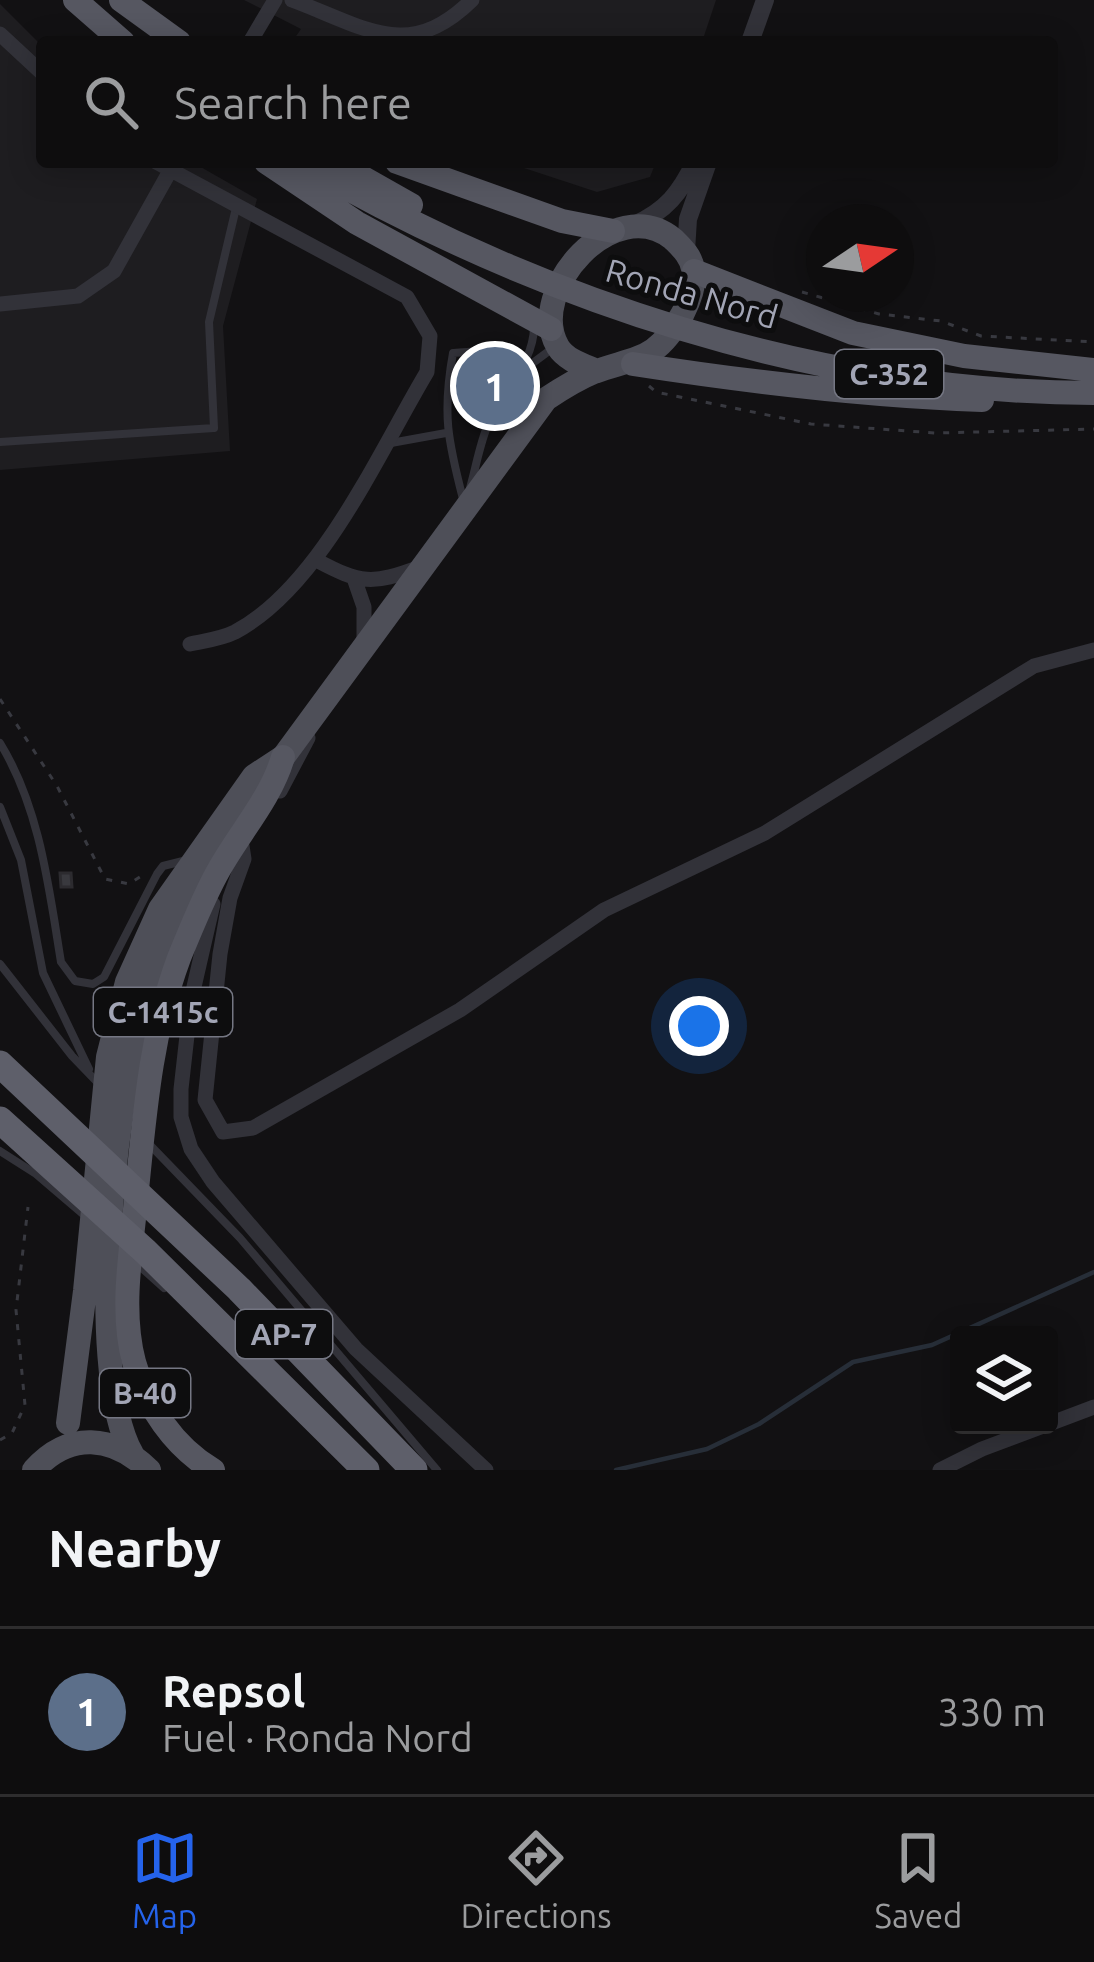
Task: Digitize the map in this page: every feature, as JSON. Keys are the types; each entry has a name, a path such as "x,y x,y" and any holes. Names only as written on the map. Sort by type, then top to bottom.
{"highway":[{"path":"75,0 115,36"},
{"path":"102,0 146,36"},
{"path":"121,0 171,36"},
{"path":"275,168 357,223 551,336"},
{"name":"Ronda Nord","path":"311,168 395,214 551,276 830,366 979,385 1094,393"},
{"name":"Ronda Nord","path":"346,168 551,276"},
{"path":"414,168 562,220 620,229"},
{"path":"690,261 854,332 964,356 1094,370"},
{"name":"Ronda Nord","path":"693,324 898,363 1094,381"},
{"path":"629,364 899,398 1094,404"},
{"name":"C-1415c","path":"127,1292 158,1029 179,959 216,875 277,778 283,757"},
{"name":"AP-7","path":"0,1064 150,1202 414,1470"},
{"name":"AP-7","path":"0,1120 362,1470"},
{"name":"B-40","path":"127,1292 134,1360 145,1393 184,1449 213,1470"}],"main road":[{"name":"C-1415c","path":"546,399 558,290 574,258 620,229"},
{"path":"620,229 667,234 690,261"},
{"name":"C-1415c","path":"141,1462 121,1434 113,1406 110,1259 128,1069 152,977 205,869 546,399 597,371 629,364 655,350 674,330 690,299 690,261"},
{"path":"551,336 597,371"},
{"name":"C-1415c","path":"64,1435 108,1057 141,947 160,909 254,776 283,757"},
{"name":"C-1415c","path":"64,1435 86,1369 110,1259"},
{"name":"C-1415c","path":"64,1435 98,1441 141,1462"},
{"path":"34,1470 64,1435"}],"street":[{"path":"254,36 275,0"},
{"path":"292,0 388,36 424,34 451,21 472,0"},
{"path":"739,36 751,0"},
{"path":"752,36 764,0"},
{"path":"0,34 36,67"},
{"path":"0,304 78,296 114,271 166,168"},
{"path":"172,168 236,208 407,297 430,336 428,372 316,560 272,609 230,635 190,644"},
{"name":"C-1415c","path":"620,229 658,215 680,193 691,168"},
{"name":"C-1415c","path":"690,261 688,219 706,168"},
{"path":"316,560 355,581 385,580 422,567"},
{"path":"355,581 364,607 364,645"},
{"path":"242,847 244,860 230,898 220,954 206,1100 223,1132 253,1128 460,1010 604,910 765,833 1034,666 1094,650"},
{"path":"324,706 286,782 218,886 191,1000 182,1118 191,1148 213,1182 356,1349 486,1470"},
{"path":"1058,1421 1094,1407"},
{"path":"940,1470 1023,1434"}],"lane":[{"path":"0,442 214,428 209,322 236,208"},
{"path":"520,372 534,340 551,336"},
{"path":"465,507 490,421 520,372 551,336"},
{"path":"465,507 446,433 445,395 453,353 494,350 526,356"},
{"path":"384,444 446,433"},
{"path":"0,743 32,814 68,976 87,984 104,977 163,866 196,859"},
{"path":"0,807 22,860 43,973 92,1076"},
{"path":"0,964 72,1057 240,1238 436,1470"},
{"path":"0,1151 83,1204"},
{"path":"143,1260 168,1292"},
{"path":"181,1304 342,1460 362,1470"}],"path":[{"path":"786,286 879,314 941,321 981,336 1094,342"},
{"path":"629,364 656,392 811,424 935,433 1094,429"},
{"path":"0,699 57,786 105,879 130,884 163,866"},
{"path":"0,1440 12,1433 25,1405 16,1310 28,1208"}],"shaded area":[{"path":"244,0 716,0 704,36 296,36 301,29"},
{"path":"0,4 36,40 36,168 203,168 257,199 223,326 230,451 0,470"},
{"path":"524,168 654,168 650,177 597,192"}],"building":[{"path":"490,355 495,359 474,391 454,396 458,368 480,363"},
{"path":"493,363 526,386 503,418 471,395"},
{"path":"60,873 71,873 72,887 61,887"}],"waterway":[{"path":"616,1470 707,1449 759,1424 853,1362 932,1345 1094,1272"}],"place":[{"name":"Repsol","path":"495,386"}]}
